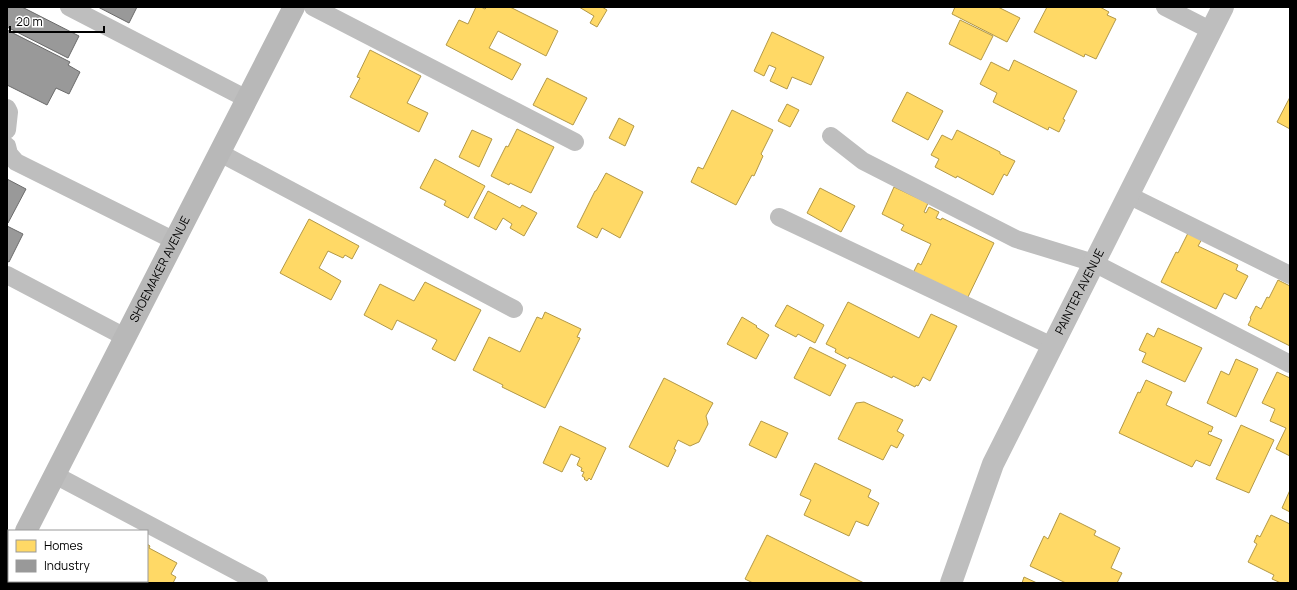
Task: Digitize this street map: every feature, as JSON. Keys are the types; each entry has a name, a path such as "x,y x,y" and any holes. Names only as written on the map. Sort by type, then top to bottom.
{"main road":[{"name":"SHOEMAKER AVENUE","path":"27,530 294,7"}],"street":[{"name":"PAINTER AVENUE","path":"951,583 993,464 1224,7"}],"lane":[{"path":"69,7 247,99"},
{"path":"314,7 575,142"},
{"path":"1165,7 1212,31"},
{"path":"7,108 9,112 7,130"},
{"path":"831,136 863,161 1016,239 1094,263 1290,364"},
{"path":"7,146 9,154 16,162 175,241"},
{"path":"220,153 514,309"},
{"path":"1128,195 1290,275"},
{"path":"779,217 1052,346"},
{"path":"7,275 125,337"},
{"path":"55,475 259,583"}],"building: Homes":[{"path":"476,7 485,9 487,7 510,7 558,31 546,56 498,31 489,48 521,64 512,80 446,45 459,20 468,24"},
{"path":"579,7 602,7 607,10 597,27 590,23 594,16"},
{"path":"955,7 998,7 1020,18 1007,42 952,14"},
{"path":"1047,7 1100,7 1109,12 1107,15 1116,19 1096,59 1085,54 1084,57 1034,32"},
{"path":"960,20 993,36 981,60 949,44"},
{"path":"772,32 824,57 811,85 792,77 787,89 770,81 776,68 769,65 764,76 754,71"},
{"path":"370,50 421,76 407,103 428,113 419,132 350,97 360,78 357,77"},
{"path":"1014,60 1077,91 1063,119 1065,120 1059,132 1049,127 1048,130 993,102 997,93 980,84 991,62 1009,71"},
{"path":"547,78 587,98 573,125 533,105"},
{"path":"907,92 943,111 928,140 892,121"},
{"path":"1290,97 1290,129 1277,122"},
{"path":"787,104 799,110 790,127 778,121"},
{"path":"732,110 773,130 761,154 763,156 754,176 752,175 736,205 691,182 698,167 703,169"},
{"path":"619,118 634,126 625,146 609,138"},
{"path":"517,129 554,147 531,193 510,183 509,185 491,176 506,146 508,147"},
{"path":"472,130 492,139 479,167 459,157"},
{"path":"957,130 1015,161 1007,176 1004,174 993,195 957,176 956,178 935,167 939,159 931,155 942,135 952,140"},
{"path":"435,159 485,186 468,218 444,205 446,201 420,188"},
{"path":"606,173 643,192 620,238 602,228 597,238 577,227"},
{"path":"894,187 928,203 924,212 926,213 929,207 939,212 936,218 941,220 942,218 994,243 967,299 913,273 918,263 921,265 931,244 901,230 904,225 882,214"},
{"path":"820,188 855,206 841,232 807,213"},
{"path":"488,191 520,208 522,205 537,213 524,236 510,228 512,224 503,218 496,230 474,218"},
{"path":"309,219 359,246 352,259 345,255 343,258 328,251 319,268 341,281 331,300 280,273"},
{"path":"1188,233 1202,239 1198,246 1238,265 1236,270 1248,276 1236,299 1224,293 1216,309 1161,282 1176,252 1178,253"},
{"path":"1278,280 1290,286 1290,346 1248,325 1256,306 1261,309 1267,297 1269,298"},
{"path":"425,282 481,310 455,361 432,349 437,340 397,320 392,330 364,315 380,284 414,301"},
{"path":"848,302 919,338 931,314 957,326 930,381 923,377 918,386 916,385 915,387 893,376 892,378 849,357 848,359 835,352 836,349 826,344"},
{"path":"787,305 824,325 815,343 798,334 796,337 775,326"},
{"path":"545,312 581,329 577,337 580,338 545,408 502,387 503,385 473,370 489,337 520,352 537,317 542,319"},
{"path":"742,317 769,335 756,359 727,344"},
{"path":"1158,328 1202,348 1185,382 1142,362 1146,353 1139,350 1147,333 1154,337"},
{"path":"810,347 846,365 830,396 794,378"},
{"path":"1236,359 1258,369 1236,417 1207,403 1221,371 1229,375"},
{"path":"1277,372 1290,378 1290,456 1276,449 1286,428 1270,421 1275,409 1262,403"},
{"path":"664,378 713,403 706,416 708,424 699,442 690,446 678,440 674,449 676,450 668,467 629,447"},
{"path":"1146,380 1172,392 1166,405 1213,427 1211,432 1209,431 1208,434 1222,440 1210,466 1196,460 1192,467 1119,433 1138,392 1140,393"},
{"path":"864,402 903,420 897,431 904,435 897,448 891,445 883,460 838,439 856,403"},
{"path":"761,421 788,433 776,458 749,445"},
{"path":"1241,425 1274,440 1249,493 1216,479"},
{"path":"560,426 606,448 591,480 589,478 587,481 584,479 585,478 582,476 584,472 581,471 582,468 577,465 580,458 571,454 562,472 543,463"},
{"path":"815,463 871,490 868,497 879,503 868,526 856,521 849,536 804,515 811,500 800,495"},
{"path":"1290,490 1290,512 1282,508"},
{"path":"1060,513 1096,531 1094,535 1120,548 1111,568 1122,573 1117,583 1066,583 1030,566 1044,536 1048,539"},
{"path":"1271,515 1290,524 1290,583 1281,583 1272,579 1274,575 1248,562 1257,544 1254,542 1257,535 1260,537"},
{"path":"767,535 864,583 753,583 745,579"},
{"path":"148,545 150,546 149,548 177,563 171,574 176,577 173,583 121,582 148,582"},
{"path":"1024,577 1037,583 1022,583"}],"building: Industry":[{"path":"7,7 22,7 79,36 68,58 7,27"},
{"path":"98,7 137,7 129,23"},
{"path":"7,30 70,62 68,65 80,72 69,94 56,88 47,105 7,85"},
{"path":"7,179 26,189 8,223 7,223"},
{"path":"7,226 23,234 9,262 7,261"}]}
